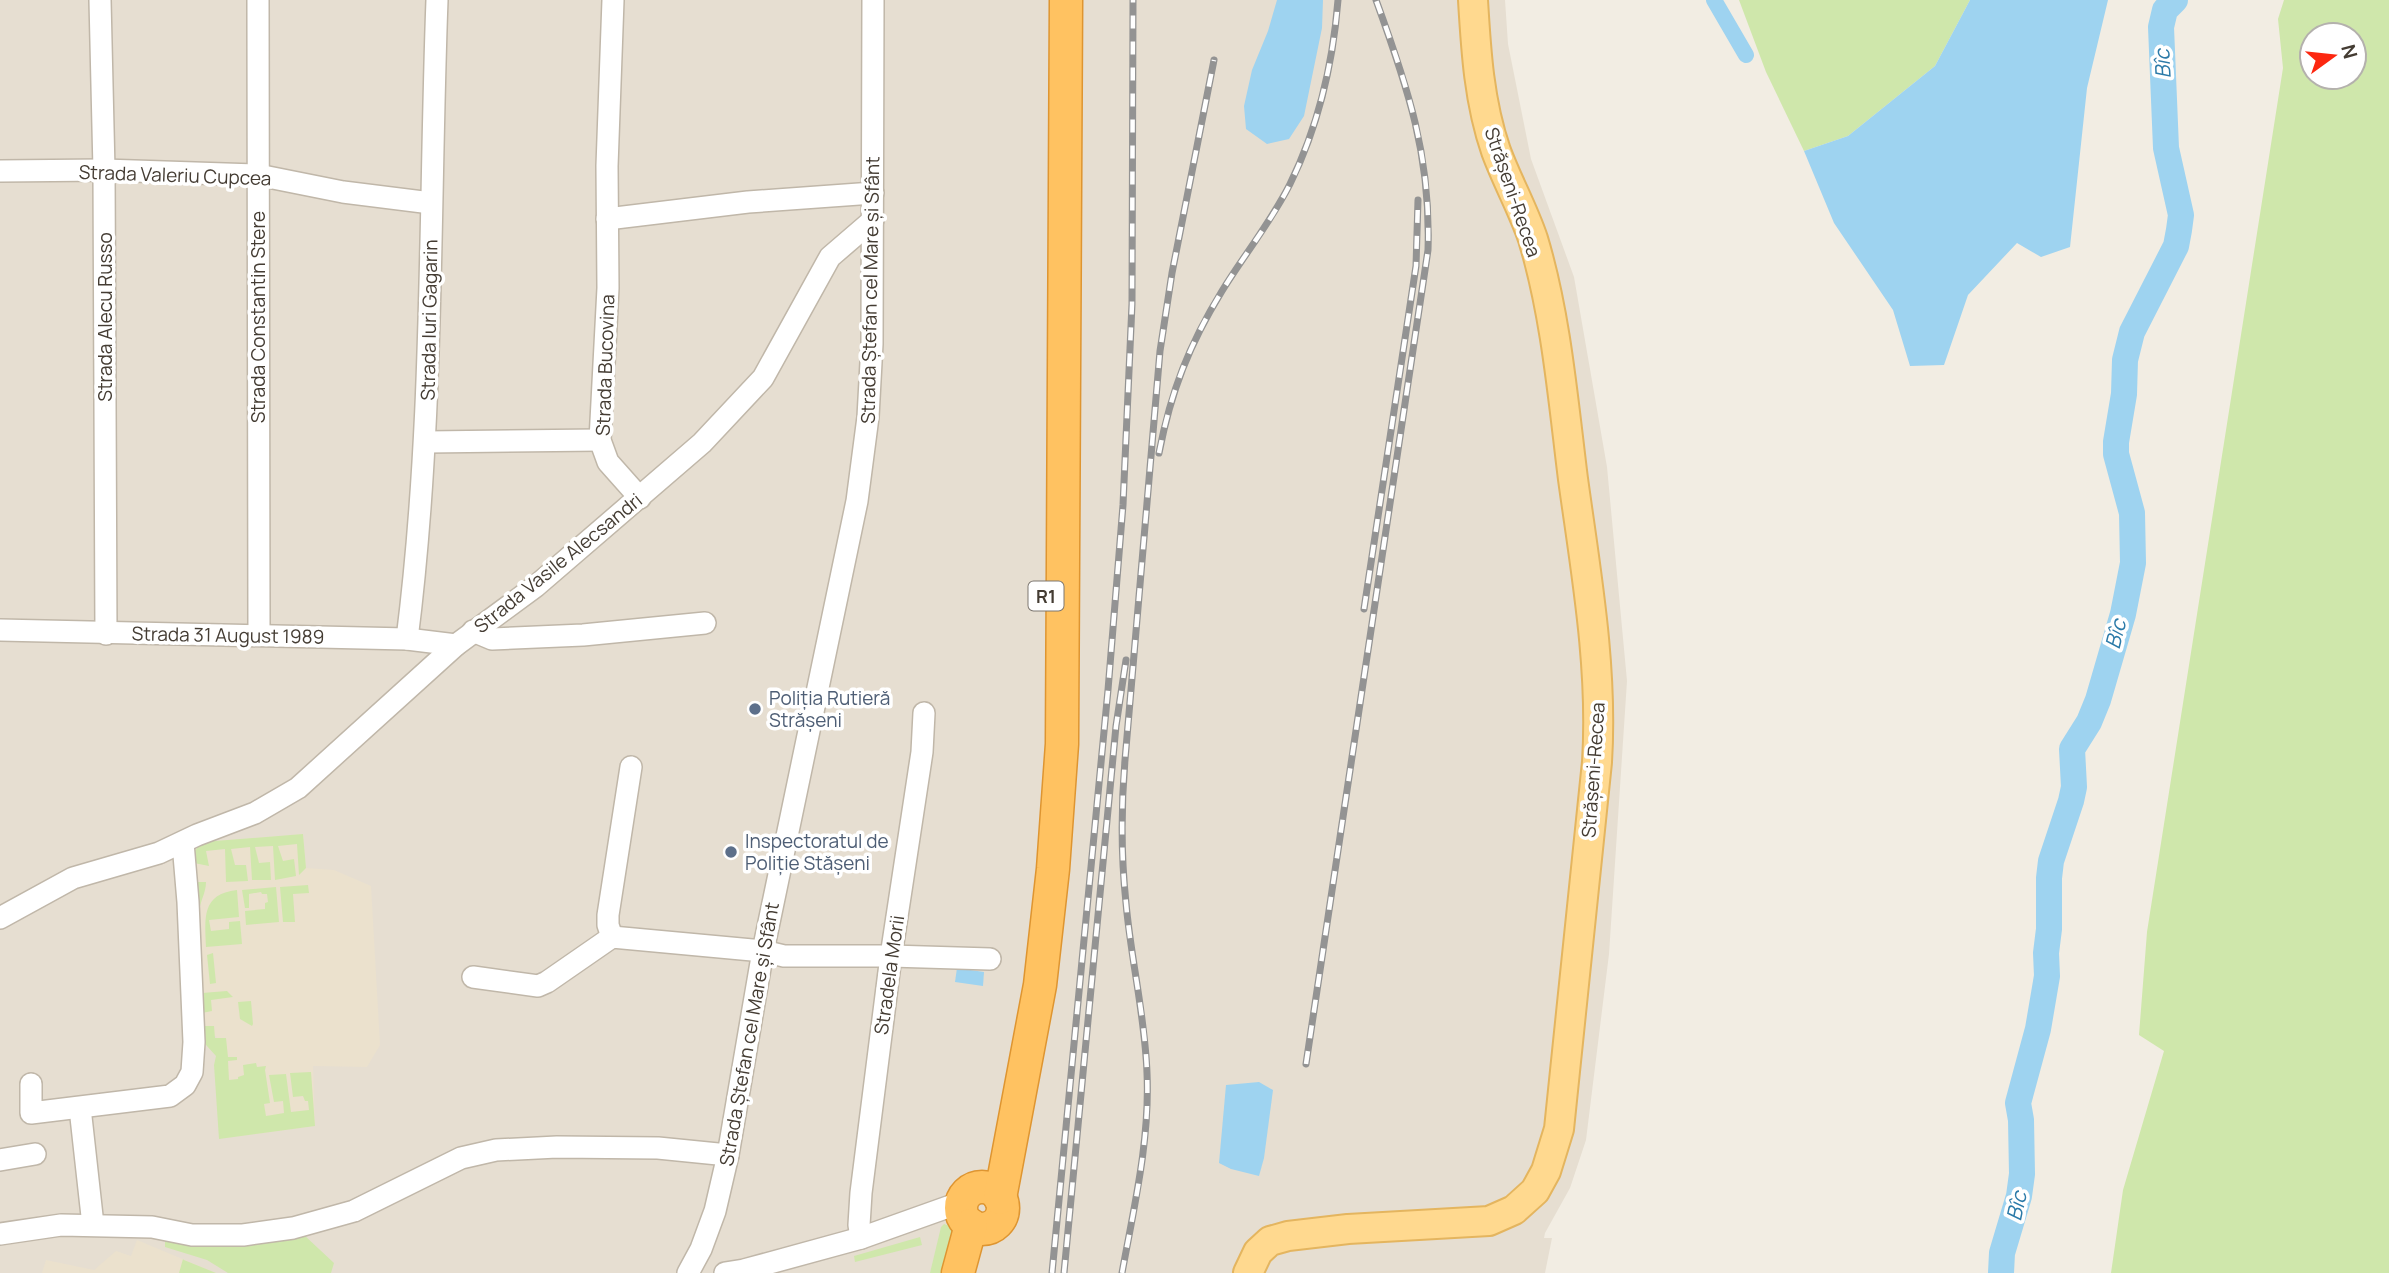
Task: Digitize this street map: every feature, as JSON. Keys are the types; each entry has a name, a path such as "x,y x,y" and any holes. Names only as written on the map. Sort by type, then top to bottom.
{"highway":[{"name":"R1","path":"981,1208 1020,995 1033,890 1043,768 1046,647 1048,0"},
{"name":"R1","path":"958,1273 981,1208 1010,1144 1040,985 1053,869 1062,744 1066,0"},
{"path":"976,1273 981,1208"}],"main road":[{"name":"Strășeni-Recea","path":"1248,1273 1258,1252 1270,1241 1288,1236 1348,1229 1489,1221 1514,1210 1535,1191 1546,1171 1559,1129 1597,762 1600,720 1596,652 1555,337 1532,238 1495,148 1482,97 1473,0"}],"street":[{"name":"Strada Alecu Russo","path":"100,0 104,170 106,634"},
{"name":"Strada Constantin Stere","path":"258,0 259,635"},
{"name":"Strada Iuri Gagarin","path":"407,639 418,552 426,442 437,0"},
{"name":"Strada Bucovina","path":"613,0 607,219 608,288 600,440 608,462 640,498"},
{"name":"Strada Ștefan cel Mare și Sfânt","path":"688,1273 701,1249 715,1211 728,1155 763,951 857,501 864,456 872,344 873,0"},
{"name":"Strada Valeriu Cupcea","path":"0,171 104,170 258,175 343,192 431,203"},
{"path":"607,219 748,202 873,193"},
{"name":"Strada Vasile Alecsandri","path":"0,918 73,878 159,853 255,813 298,788 456,645 536,586 702,443 763,378 830,257 873,220"},
{"path":"426,442 600,440"},
{"path":"473,631 492,639 583,635 705,623"},
{"name":"Strada 31 August 1989","path":"0,630 407,639 456,645"},
{"name":"Stradela Morii","path":"860,1238 861,1193 891,956 922,752 924,713"},
{"path":"612,937 608,915 631,767"},
{"path":"31,1084 31,1112 170,1096 185,1085 192,1072 194,1042 183,843"},
{"path":"473,977 538,986 612,937 763,951 783,956 990,959"},
{"path":"80,1108 93,1225"},
{"path":"0,1234 61,1225 152,1227 192,1235 243,1235 293,1228 354,1212 461,1158 496,1150 557,1147 657,1148 728,1155"},
{"path":"0,1160 35,1154"},
{"path":"738,1272 981,1208"}],"shaded area":[{"path":"0,0 1505,0 1508,44 1531,159 1574,277 1607,467 1627,681 1609,954 1586,1140 1570,1188 1545,1233 1544,1238 1552,1238 1545,1273 0,1273"},
{"path":"303,834 306,868 334,870 371,886 380,1045 367,1067 313,1066 315,1126 225,1138 216,1036 198,1036 190,857 202,842"},
{"path":"137,1240 216,1273 42,1273 46,1260 94,1270 116,1251 131,1256"}],"green space":[{"path":"1739,0 1970,0 1935,66 1848,136 1804,151 1766,72"},
{"path":"2284,0 2389,0 2389,1273 2111,1273 2123,1190 2164,1051 2139,1035 2147,932 2283,68 2278,19"},
{"path":"303,834 306,868 299,875 297,844 278,846 283,861 294,859 296,876 275,880 273,846 255,847 259,863 270,862 271,880 252,880 250,847 231,849 235,865 246,865 248,881 226,882 225,849 206,851 209,866 194,863 195,882 206,882 199,912 202,993 227,991 233,997 211,1000 212,1011 202,1013 203,1026 214,1026 215,1038 226,1038 228,1057 237,1057 237,1060 228,1061 229,1080 244,1075 243,1065 256,1063 257,1067 266,1066 270,1103 264,1104 266,1116 284,1113 283,1101 274,1102 269,1075 286,1074 291,1112 309,1110 308,1101 305,1101 303,1096 293,1097 290,1073 311,1072 315,1126 219,1139 214,1065 216,1056 198,1036 190,857 202,842"},
{"path":"308,885 309,893 293,894 295,922 283,922 280,887"},
{"path":"276,887 279,922 246,925 245,911 265,909 265,903 268,902 267,894 249,894 249,908 245,908 242,890"},
{"path":"237,890 239,917 209,920 211,931 229,929 229,922 240,921 242,944 206,947 206,917 211,902 225,892"},
{"path":"213,953 216,983 210,984 207,955"},
{"path":"251,1001 252,1026 240,1019 238,1002"},
{"path":"944,1224 955,1228 948,1273 930,1273 941,1227"},
{"path":"294,1234 300,1237 304,1235 334,1263 331,1273 228,1273 207,1260 165,1247 165,1241"},
{"path":"920,1237 922,1245 855,1262 854,1256"},
{"path":"184,1260 216,1273 179,1273"}],"water":[{"path":"1277,0 1323,0 1322,28 1304,116 1289,139 1267,144 1246,129 1244,106 1252,70"},
{"path":"1970,0 2108,0 2087,88 2070,247 2041,257 2017,243 1968,295 1944,365 1910,366 1893,310 1834,223 1804,151 1848,136 1935,66"},
{"path":"957,968 984,972 983,986 955,982"},
{"path":"1259,1082 1273,1090 1259,1176 1219,1163 1226,1085"}],"waterway":[{"path":"1714,0 1746,55"},
{"name":"Bîc","path":"2001,1273 2002,1253 2019,1196 2022,1174 2018,1103 2038,1029 2047,976 2051,861 2074,787 2072,749 2089,722 2098,700 2123,614 2133,563 2132,513 2116,454 2124,394 2125,360 2132,332 2176,246 2179,230 2181,215 2166,148 2161,27 2165,10 2175,0"}],"railway":[{"path":"1052,1273 1123,505 1132,304 1133,0"},
{"path":"1159,453 1169,409 1200,330 1274,212 1290,184 1309,140 1328,71 1338,0"},
{"path":"1306,1064 1428,250 1426,184 1415,123 1376,0"},
{"path":"1122,1273 1140,1173 1147,1098 1144,1030 1128,924 1123,868 1125,760 1160,351 1172,273 1214,60"},
{"path":"1364,609 1416,266 1418,200"},
{"path":"1064,1273 1116,726 1126,660"}],"place":[{"name":"Poliția Rutieră Strășeni","path":"755,709"},
{"name":"Inspectoratul de Poliție Stășeni","path":"731,852"}]}
